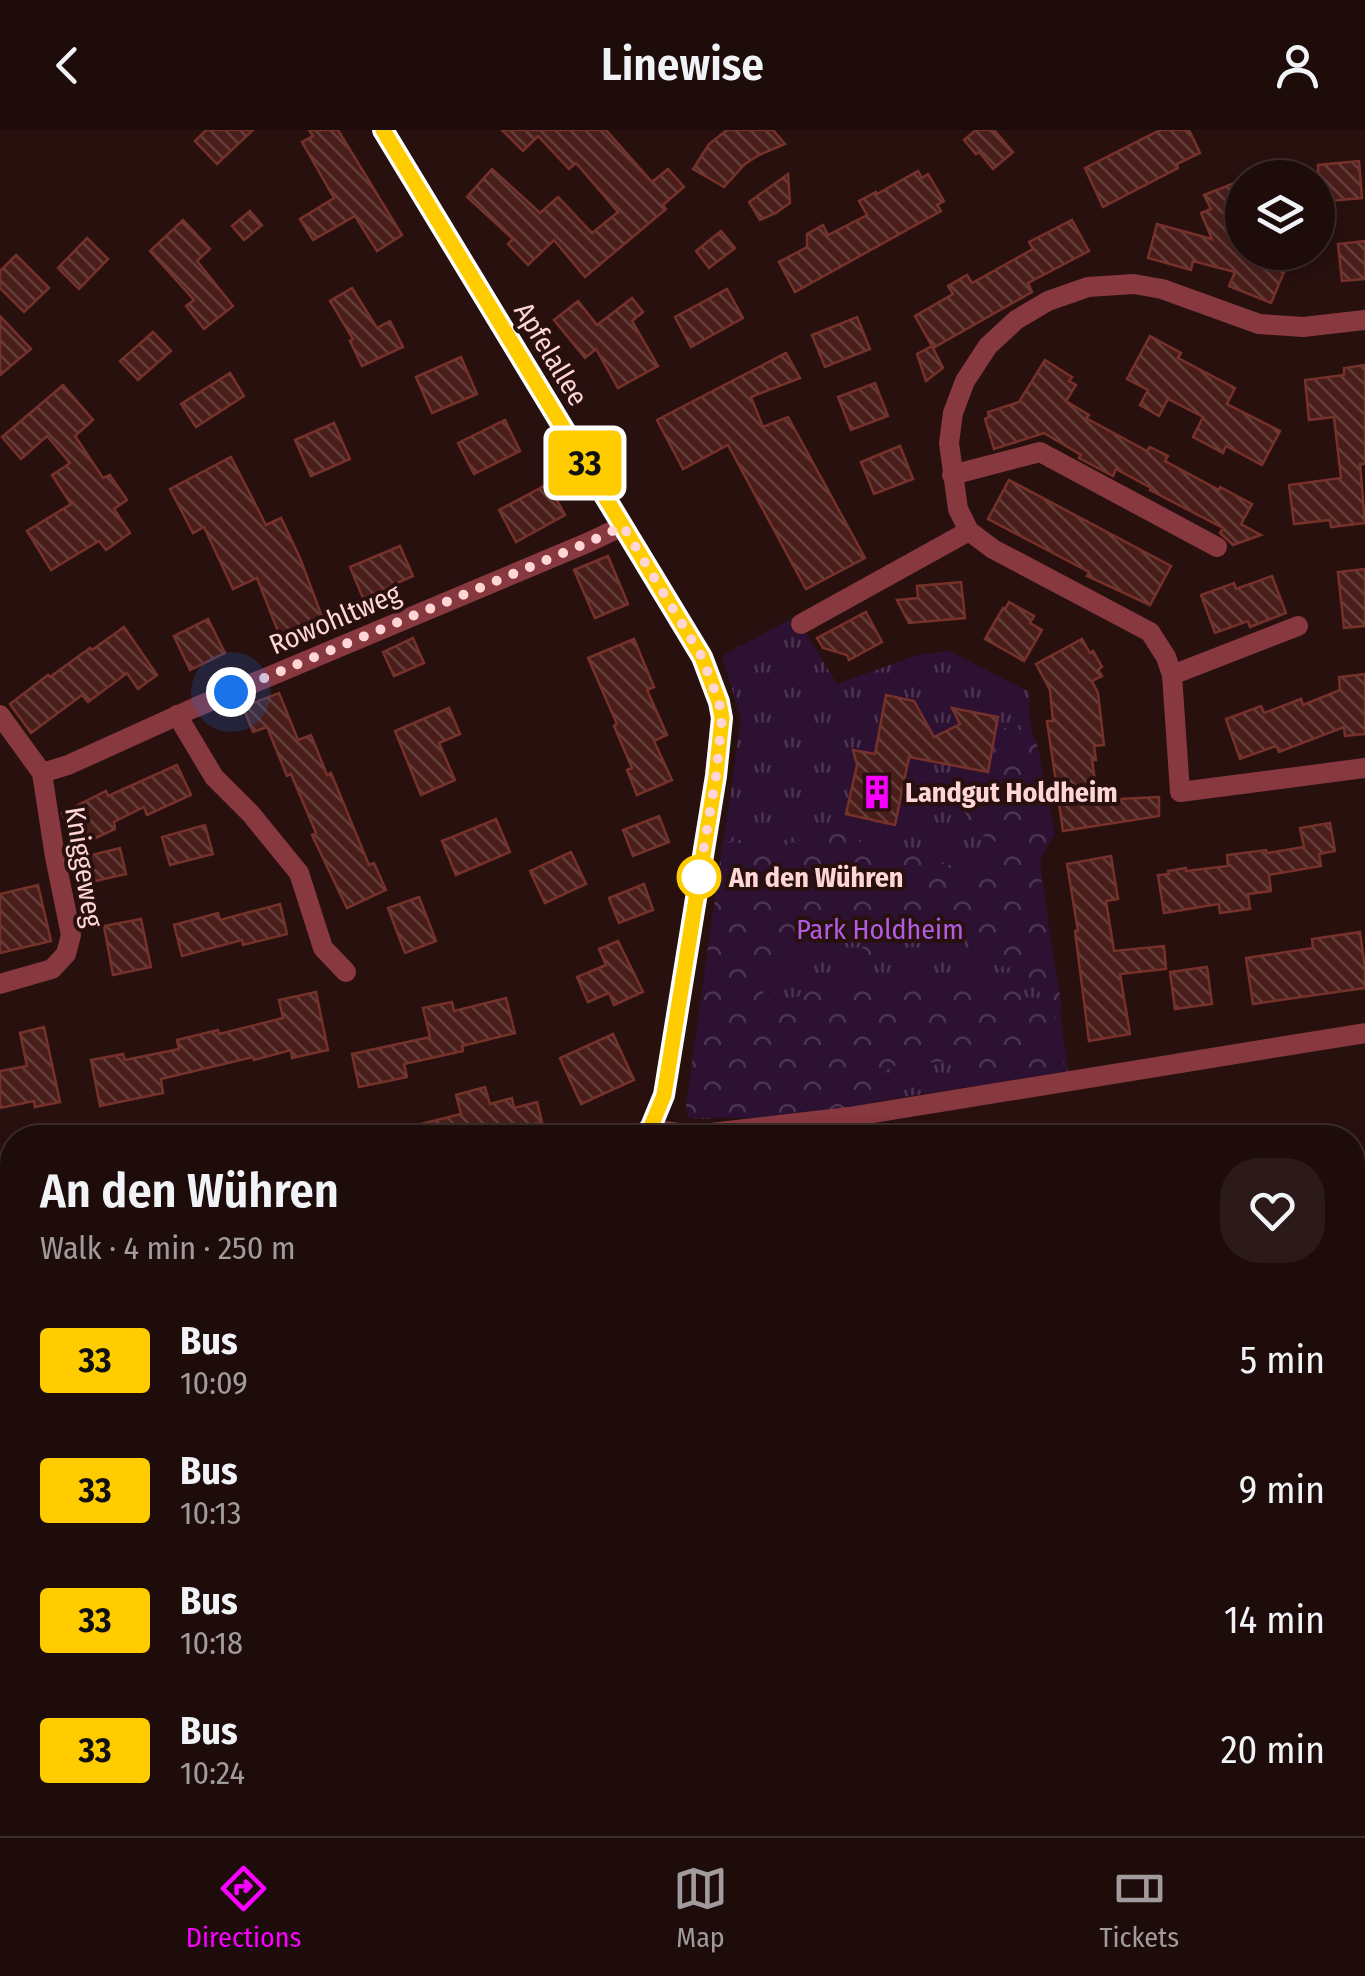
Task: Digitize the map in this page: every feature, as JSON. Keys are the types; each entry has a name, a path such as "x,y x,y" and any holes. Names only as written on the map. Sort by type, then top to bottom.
{"street":[{"name":"Apfelallee","path":"383,130 702,657 719,702 722,718 716,776 664,1095 648,1125"},
{"path":"1365,320 1303,328 1258,324 1162,289 1134,284 1088,287 1048,301 1016,320 988,346 965,380 953,413 949,444 958,509 969,531 993,549 1150,632 1172,675 1180,792 1365,768"},
{"path":"952,475 1040,452 1216,547"},
{"name":"Rowohltweg","path":"68,765 623,526"},
{"path":"801,624 969,531"},
{"path":"1172,675 1298,626"},
{"path":"177,715 214,777 251,814 299,874 323,948 346,972"},
{"name":"Kniggeweg","path":"0,716 42,773 71,935 66,954 52,969 0,984"},
{"name":"Kniggeweg","path":"42,773 68,765"},
{"path":"781,1125 849,1118 1365,1033"}],"green space":[{"name":"Park Holdheim","path":"796,616 837,684 917,655 949,651 1030,692 1029,711 1049,843 1040,861 1068,1071 802,1113 689,1118 686,1106 741,719 722,656"},
{"path":"1020,725 1036,739 1055,834 1038,860 1061,1002 1059,1024 1042,1038 1053,1056 1062,1058 1066,1076 976,1091 965,1077 963,1059 900,1063 883,1072 884,1090 866,1111 805,1118 689,1118 686,1106 723,840 760,847 785,845 844,826 865,847 889,846 931,857 956,872 982,873 1001,844 971,830 963,806 1001,729","holes":["843,910 860,919 862,961 888,952 906,928 943,921 966,938 975,955 999,966 1020,969 1057,1021 1029,999 995,981 985,986 919,980 884,990 856,985 812,989 783,1005 761,996 783,961 839,921"]}],"building":[{"path":"206,130 253,130 217,164 195,141"},
{"path":"309,130 338,130 402,235 377,251 355,216 313,240 300,219 334,198 302,142 313,136"},
{"path":"502,130 606,130 652,182 668,169 684,187 663,205 666,209 585,277 554,240 528,265 508,244 513,239 467,197 492,169 540,213 558,197 592,233 618,212 576,163 569,169 538,136 523,151"},
{"path":"727,130 773,130 785,144 745,164 724,187 693,169 709,144"},
{"path":"976,130 994,130 1013,152 993,169 964,140"},
{"path":"1160,130 1189,130 1200,153 1103,207 1085,168"},
{"path":"1359,161 1362,198 1335,200 1335,163"},
{"path":"918,171 922,178 928,174 944,201 937,205 941,211 795,292 779,262 807,247 807,234 823,225 828,235 867,215 859,201"},
{"path":"788,174 790,203 760,220 749,202"},
{"path":"1225,187 1225,269 1193,261 1191,270 1148,258 1157,224 1212,239 1201,213 1211,209 1204,195"},
{"path":"250,211 262,225 244,240 232,226"},
{"path":"183,220 210,249 197,261 233,306 204,329 186,306 194,300 150,251"},
{"path":"1072,220 1089,251 1028,283 1032,292 933,348 915,316 953,294 948,286 967,275 972,283 1033,249 1029,242"},
{"path":"721,231 735,248 709,268 696,251"},
{"path":"87,238 108,259 79,289 58,268"},
{"path":"1365,241 1365,279 1342,281 1338,244"},
{"path":"16,255 49,288 24,312 0,288 0,271"},
{"path":"1227,270 1285,270 1271,303 1229,286 1235,272"},
{"path":"352,288 377,328 390,321 403,347 362,366 350,341 353,339 330,301"},
{"path":"727,289 743,318 691,347 675,317"},
{"path":"632,298 643,312 632,321 658,366 618,388 596,349 585,358 554,320 578,301 597,325"},
{"path":"0,316 31,349 0,375"},
{"path":"857,317 870,349 825,367 812,335"},
{"path":"153,332 171,351 138,380 120,361"},
{"path":"1150,336 1181,353 1178,358 1235,388 1227,404 1280,431 1262,465 1226,446 1223,453 1193,437 1203,417 1168,399 1159,416 1140,405 1148,390 1127,379"},
{"path":"932,346 943,368 926,381 917,354"},
{"path":"786,353 800,378 751,397 763,427 788,417 865,558 806,589 728,445 683,469 657,420"},
{"path":"461,357 477,394 432,413 416,377"},
{"path":"1045,360 1072,377 1069,381 1076,385 1066,401 1089,415 1086,418 1147,451 1150,447 1168,456 1165,461 1252,504 1241,524 1261,535 1233,545 1220,533 1223,528 1116,469 1113,476 1079,458 1081,455 1044,433 994,449 985,419 988,412 1019,402"},
{"path":"1365,365 1365,464 1360,464 1365,523 1331,527 1330,520 1294,524 1289,485 1341,478 1334,417 1309,420 1305,380 1344,375 1344,368"},
{"path":"230,373 244,396 196,427 181,404"},
{"path":"875,383 888,416 851,430 838,397"},
{"path":"63,385 93,420 75,436 103,478 110,475 127,500 114,509 130,533 106,550 99,541 51,570 27,531 71,504 52,475 70,463 47,436 21,459 2,437"},
{"path":"505,420 520,451 474,474 458,443"},
{"path":"334,423 350,459 311,476 295,440"},
{"path":"900,446 913,479 874,494 861,462"},
{"path":"231,457 266,525 281,518 324,622 281,639 257,578 233,589 204,527 193,533 170,489"},
{"path":"1009,480 1171,566 1150,605 1087,576 1089,572 988,519"},
{"path":"548,484 565,515 516,542 499,510"},
{"path":"400,546 413,576 363,598 350,567"},
{"path":"608,556 628,604 595,618 574,570"},
{"path":"1365,569 1365,626 1344,628 1338,572"},
{"path":"1272,576 1286,613 1250,627 1248,621 1215,633 1201,595 1234,583 1236,589"},
{"path":"961,582 965,618 909,623 897,600 918,598 917,586"},
{"path":"1009,602 1034,616 1030,623 1042,630 1024,661 985,639"},
{"path":"866,612 882,642 849,660 847,655 823,648 817,638"},
{"path":"208,619 225,653 190,670 174,636"},
{"path":"124,627 157,675 138,689 127,673 88,702 82,695 31,733 10,704"},
{"path":"413,638 424,663 394,676 383,652"},
{"path":"634,639 654,687 647,690 667,735 654,741 672,780 637,795 627,770 632,768 614,726 617,724 588,658"},
{"path":"1082,639 1102,667 1098,670 1102,676 1092,681 1098,693 1104,745 1094,746 1096,760 1092,760 1098,800 1159,797 1159,816 1063,831 1047,721 1053,721 1050,690 1036,664"},
{"path":"1365,674 1365,734 1345,736 1344,727 1279,752 1276,746 1240,759 1226,719 1261,706 1264,713 1301,699 1303,705 1340,690 1339,677"},
{"path":"279,693 298,740 311,735 369,865 374,863 386,890 347,908 267,727 253,732 243,707"},
{"path":"886,695 914,701 934,737 960,724 952,708 998,717 988,772 909,757 895,825 846,814 857,765 853,750 875,754"},
{"path":"449,708 460,734 439,743 455,780 421,795 395,731"},
{"path":"177,765 191,795 147,815 144,807 114,822 115,829 78,846 62,813 106,791 108,796"},
{"path":"659,816 669,842 633,856 623,830"},
{"path":"496,819 510,852 456,875 442,841"},
{"path":"1330,823 1335,851 1319,854 1321,866 1269,875 1271,891 1248,894 1250,909 1220,913 1219,904 1164,913 1158,875 1186,868 1228,866 1227,855 1304,847 1300,828"},
{"path":"205,825 213,854 170,865 162,837"},
{"path":"120,848 126,874 82,884 76,859"},
{"path":"571,852 586,884 545,903 530,871"},
{"path":"1111,856 1118,899 1106,901 1114,951 1164,946 1166,969 1120,974 1130,1034 1089,1041 1067,864"},
{"path":"644,884 653,910 619,923 609,898"},
{"path":"38,885 51,941 0,953 0,894"},
{"path":"419,897 436,941 405,953 388,908"},
{"path":"280,904 287,934 243,945 242,940 182,956 174,925 218,913 220,920"},
{"path":"141,919 151,967 113,975 104,926"},
{"path":"1360,932 1365,988 1253,1004 1246,958 1313,948 1312,939"},
{"path":"618,941 643,992 614,1005 609,993 588,1002 577,977 606,965 599,949"},
{"path":"1207,967 1212,1004 1175,1009 1170,972"},
{"path":"316,992 328,1050 292,1058 291,1050 161,1079 163,1093 100,1106 91,1060 123,1054 125,1060 179,1049 177,1040 283,1018 279,1000"},
{"path":"506,998 515,1033 462,1046 463,1051 404,1064 407,1077 359,1087 352,1054 430,1037 423,1008 452,1002 454,1011"},
{"path":"44,1027 60,1102 35,1107 34,1101 0,1108 0,1071 27,1066 20,1033"},
{"path":"613,1034 634,1080 581,1104 560,1058"},
{"path":"485,1087 490,1104 512,1098 514,1108 537,1102 542,1122 417,1125 461,1114 456,1095"}],"bus line":[{"name":"33","path":"383,130 702,657 719,702 722,718 716,776 664,1095 652,1125"}],"place":[{"name":"Landgut Holdheim","path":"877,792"},
{"name":"An den Wühren","path":"699,877"}],"route":[{"path":"231,692 623,526 702,657 719,702 722,718 716,776 699,877"}]}
